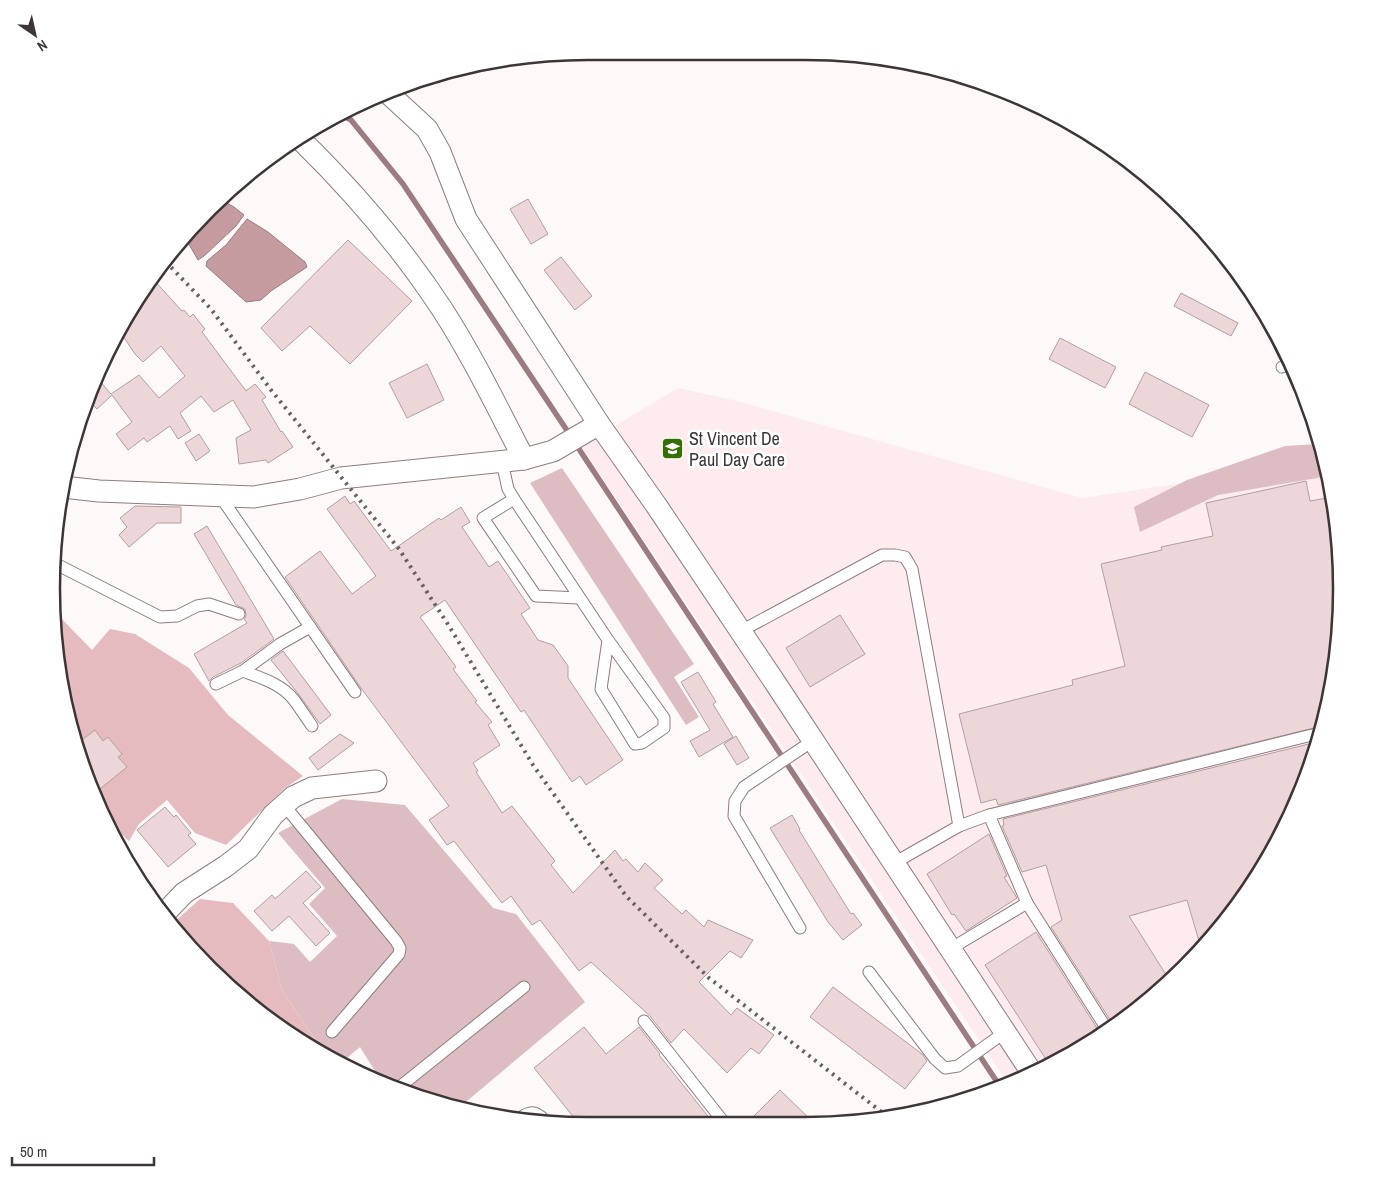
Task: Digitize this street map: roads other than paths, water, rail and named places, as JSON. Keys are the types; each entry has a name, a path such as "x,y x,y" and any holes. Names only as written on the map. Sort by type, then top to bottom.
{"street":[{"path":"393,98 426,129 440,152 466,219 592,428 656,505 814,740 1028,1067"},
{"path":"304,143 336,174 396,245 442,309 524,459"},
{"path":"70,488 99,491 254,498 300,489 341,478 524,459 553,451 592,428"},
{"path":"168,909 184,893 226,866 248,849 273,815 293,796 312,788 376,781"}],"lane":[{"path":"502,462 508,489 514,499 608,640 664,718 664,728 642,743 635,744 601,689 608,640"},
{"path":"220,496 355,692"},
{"path":"514,499 483,518 536,596 580,598"},
{"path":"741,632 882,555 905,557 912,569 959,826"},
{"path":"61,566 160,617 177,616 197,606 209,604 239,614"},
{"path":"216,684 243,672 280,644 310,628"},
{"path":"243,672 269,680 284,691 294,699 312,726"},
{"path":"894,863 959,826 989,815 1312,734"},
{"path":"800,928 734,816 735,801 744,787 814,740"},
{"path":"284,805 400,948 399,954 332,1032"},
{"path":"989,815 1027,903 1104,1024"},
{"path":"950,949 1027,903"},
{"path":"869,972 935,1060 945,1068 958,1066 1005,1032"},
{"path":"404,1083 524,987"},
{"path":"644,1021 720,1117"}],"waterway":[{"path":"348,118 403,184 570,435"},
{"path":"575,443 996,1081"}],"railway":[{"path":"170,266 211,309 271,390 399,549 449,626 533,765 626,896 709,978 880,1111"}],"place":[{"name":"St Vincent De Paul Day Care","path":"673,449"}]}
